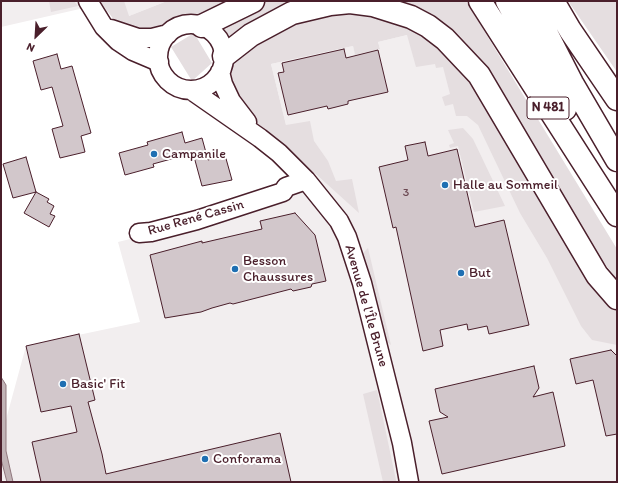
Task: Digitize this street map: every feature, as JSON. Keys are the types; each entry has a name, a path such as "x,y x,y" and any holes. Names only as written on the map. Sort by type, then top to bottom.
{"highway":[{"path":"202,26 252,1"},
{"name":"N 481","path":"480,1 617,215"},
{"path":"507,1 617,207"},
{"path":"530,1 572,83 617,160"},
{"path":"553,1 570,30 617,99"},
{"path":"222,64 251,36 292,13 330,4 350,2 373,5 411,17 428,26 445,39 479,75 597,275 617,298"}],"street":[{"path":"88,1 105,27 118,41 133,51 159,62"},
{"path":"105,27 138,38 152,38 168,34 184,25 202,26 210,30 218,38 222,46 222,64 208,85 191,90 182,88 170,82 161,71 159,52 162,42 168,34"},
{"name":"Avenue de l'Île Brune","path":"222,64 223,84 231,102 260,138"},
{"name":"Avenue de l'Île Brune","path":"191,90 260,138 306,180 339,221 347,236 362,283 402,443 409,482"},
{"name":"Rue René Cassin","path":"286,187 283,192 197,220 151,232 139,233 150,226 271,190 280,185 286,187 306,180"}],"shaded area":[{"path":"1,1 167,1 129,16 84,8 1,27"},
{"path":"49,1 74,1 78,6 51,12"},
{"path":"100,1 124,1 129,16 167,1 229,1 201,14 179,17 156,27 139,31 117,24"},
{"path":"262,1 303,1 229,44 217,26"},
{"path":"399,1 466,1 617,249 617,279 601,259 504,100 412,6"},
{"path":"569,1 617,1 617,72 570,4"},
{"path":"334,10 398,17 431,37 466,68 571,254 606,302 617,311 617,345 592,340 581,326 547,258 520,213 478,125 467,116 456,116 453,104 445,106 442,97 450,94 443,67 436,68 435,64 416,67 407,35 378,42 380,49 355,55 353,46 271,64 286,125 310,121 314,141 328,161 336,181 352,179 359,213 275,137 260,128 247,113 230,84 229,67 240,51 310,13"},
{"path":"194,33 212,63 192,81 171,47"},
{"path":"407,35 440,58 617,333 617,482 1,482 1,438 26,346 140,322 118,242 288,200 314,141 286,125 271,64 353,46 355,54 380,49 378,42"},
{"path":"463,128 473,139 505,206 474,212 458,146 450,148 449,145 454,143 448,130"},
{"path":"368,248 391,345 385,341 362,254"},
{"path":"1,377 6,385 6,451 13,482 7,482 1,459"},
{"path":"377,390 396,482 383,482 363,394"}],"building":[{"path":"344,49 346,58 378,50 388,92 348,101 348,104 328,109 327,106 288,115 278,73 284,72 282,63"},
{"path":"57,54 61,69 72,66 91,133 81,136 85,152 60,158 52,129 63,126 52,87 41,90 33,61"},
{"path":"182,132 185,143 202,138 208,160 225,155 232,180 202,186 193,153 153,164 154,167 125,175 119,153 148,145 147,142"},
{"name":"But","path":"425,142 428,156 457,149 475,227 504,220 529,325 489,334 487,326 468,330 467,324 440,330 443,346 423,351 396,227 393,228 379,167 408,160 405,146"},
{"path":"26,157 36,192 13,198 3,164"},
{"path":"36,192 49,199 47,202 54,206 50,214 55,216 49,227 24,213"},
{"path":"295,213 315,235 326,281 312,284 311,287 293,291 291,289 233,304 230,303 201,312 165,318 150,255 202,241 202,243 262,229 260,221"},
{"path":"79,334 95,400 88,402 106,474 280,433 291,482 41,482 32,442 77,432 71,406 41,412 26,346"},
{"path":"611,350 617,356 617,434 606,436 593,380 576,384 570,359"},
{"path":"534,366 539,388 533,397 553,392 565,446 442,474 429,421 448,417 440,412 435,389"}],"place":[{"name":"Campanile","path":"154,154"},
{"name":"Halle au Sommeil","path":"445,185"},
{"name":"Besson Chaussures","path":"235,269"},
{"name":"But","path":"461,273"},
{"name":"Basic' Fit","path":"63,384"},
{"name":"Conforama","path":"205,459"}]}
